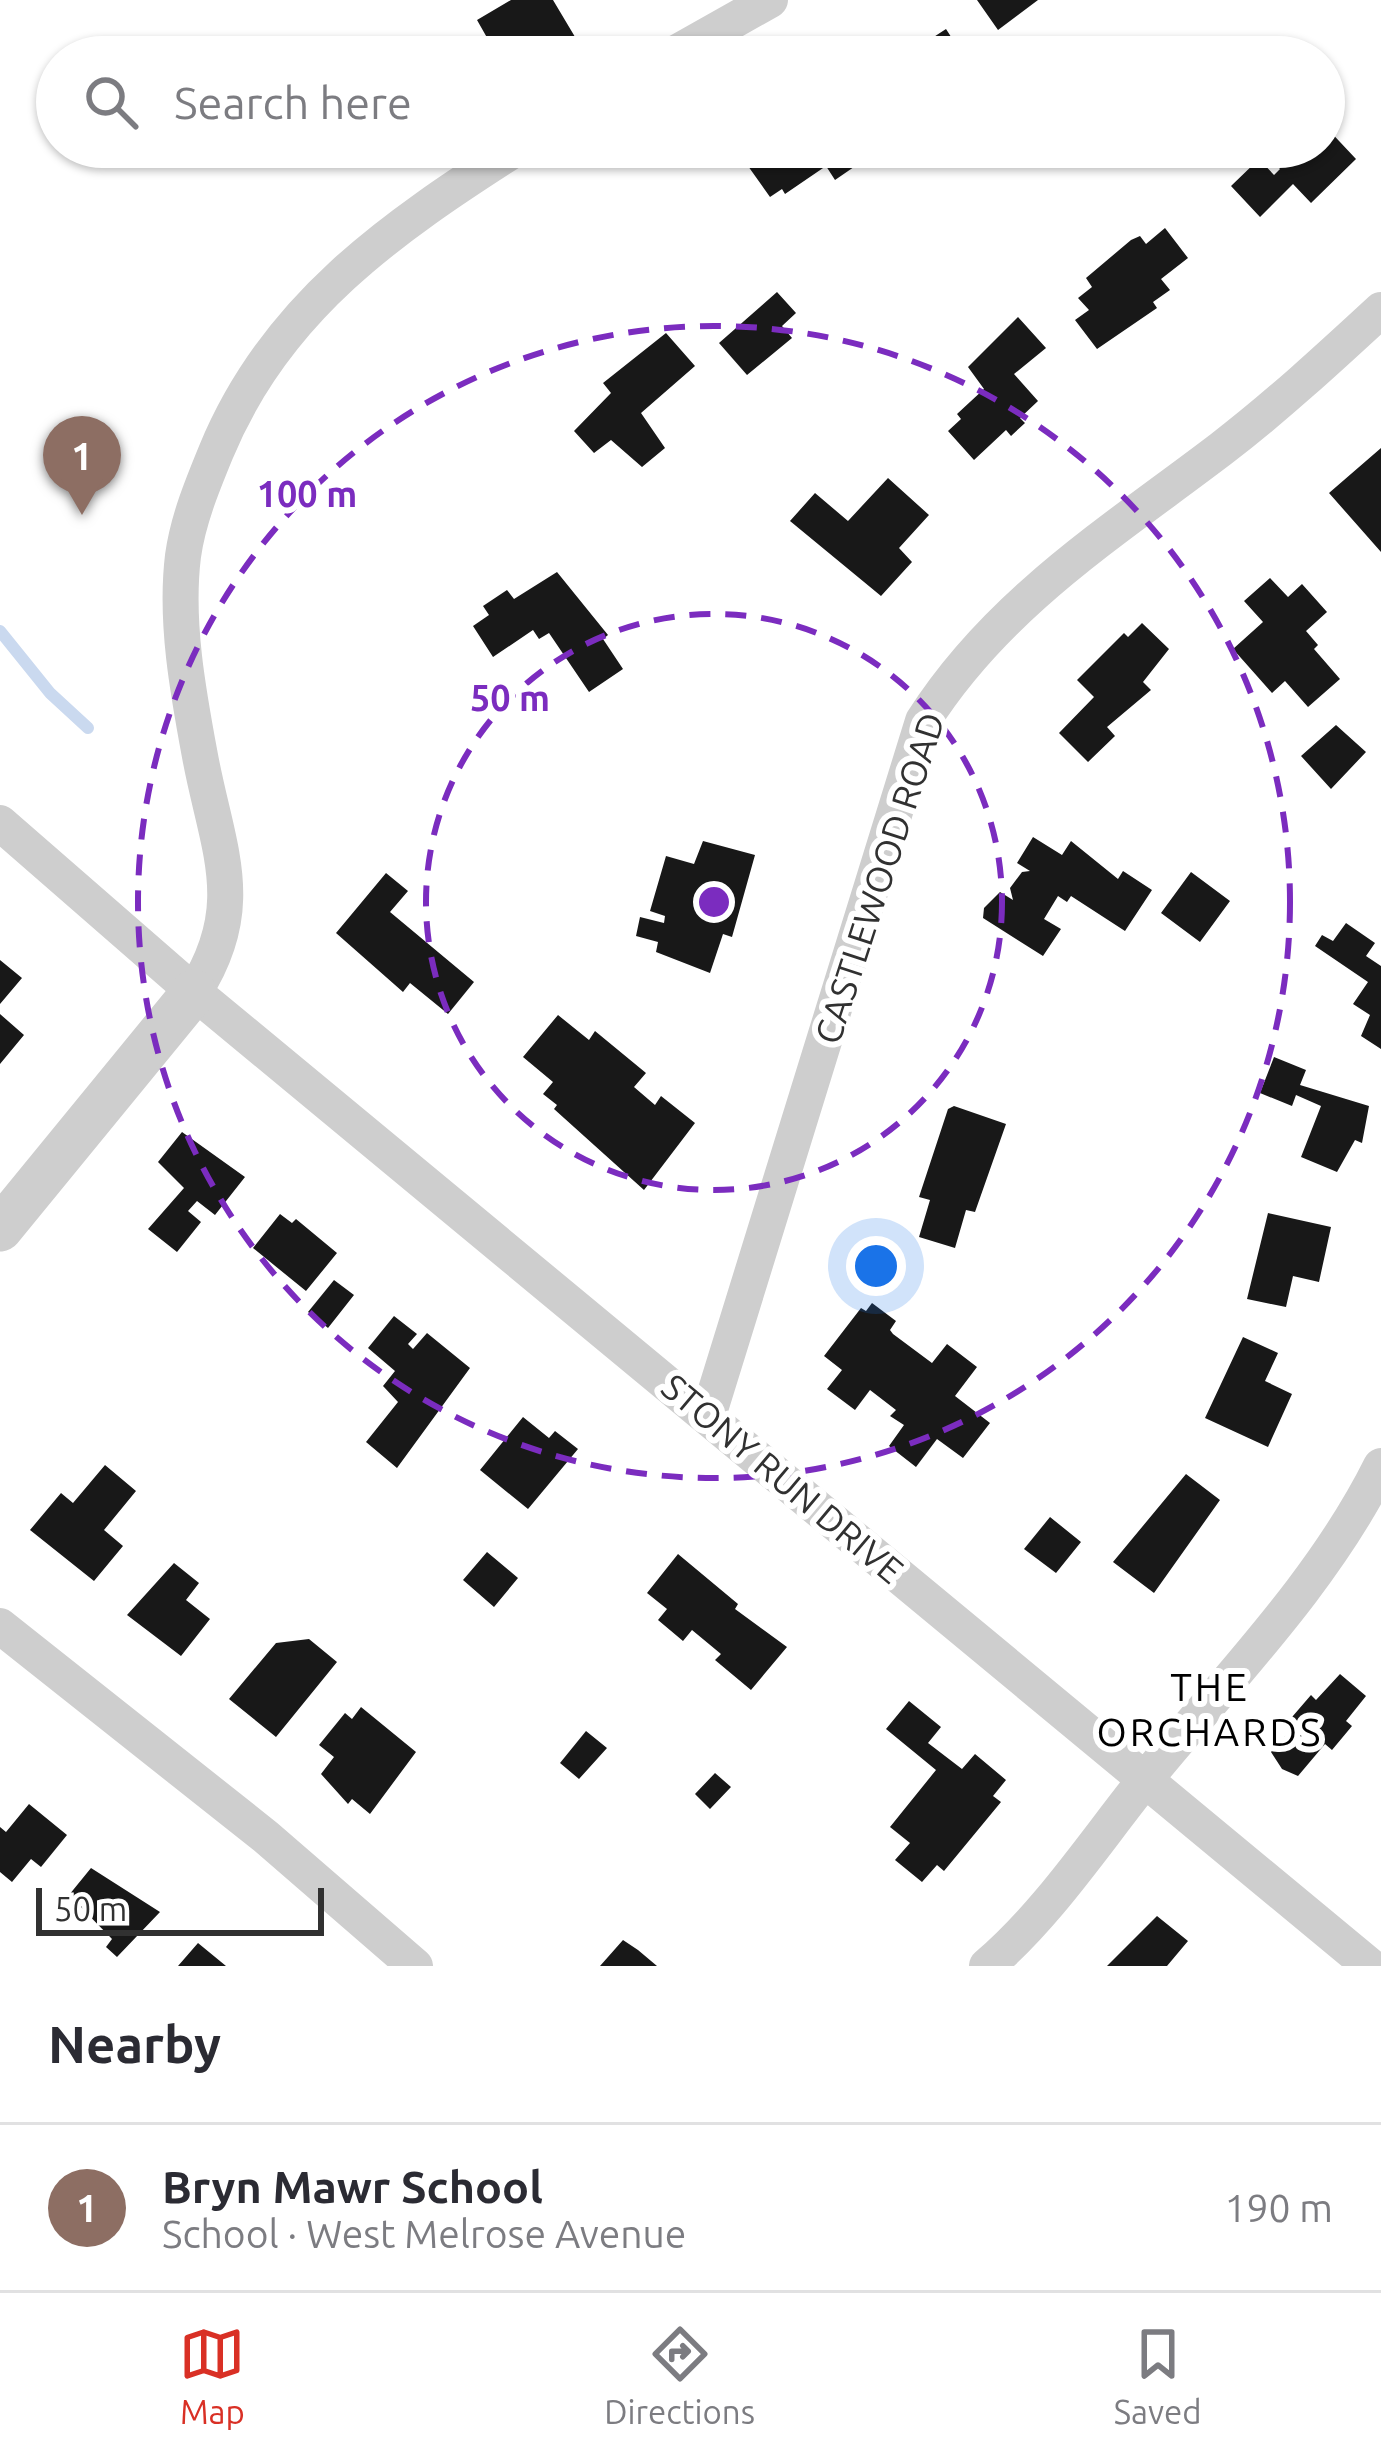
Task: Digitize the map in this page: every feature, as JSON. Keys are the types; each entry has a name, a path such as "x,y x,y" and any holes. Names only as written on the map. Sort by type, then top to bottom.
{"street":[{"path":"706,36 770,0"},
{"path":"0,1228 194,992 214,960 226,925 223,859 200,758 182,616 183,557 195,504 235,408 293,322 363,251 484,168"},
{"name":"CASTLEWOOD ROAD","path":"707,1416 923,721 952,674 1011,610 1289,394 1381,310"},
{"name":"STONY RUN DRIVE","path":"0,823 194,992 1370,1966"},
{"path":"987,1966 1046,1904 1340,1538 1381,1466"},
{"path":"0,1626 266,1837 415,1966"}],"building":[{"path":"511,0 553,0 574,36 486,36 477,20"},
{"path":"977,0 1038,0 998,30"},
{"path":"1345,147 1356,159 1311,203 1293,184 1260,217 1231,186 1250,168 1267,168 1274,175 1280,169 1345,168"},
{"path":"749,168 823,168 785,194 782,189 770,197"},
{"path":"827,168 852,168 835,180"},
{"path":"1165,228 1188,258 1161,279 1170,290 1153,302 1157,308 1097,349 1075,320 1089,310 1078,298 1092,287 1086,278 1131,240 1140,236 1146,244"},
{"path":"777,292 796,313 782,326 792,338 747,375 719,343"},
{"path":"1018,317 1046,348 1014,374 1038,401 1020,418 1025,423 1011,436 1006,430 974,460 948,431 961,419 957,414 984,389 968,367"},
{"path":"666,333 695,366 641,413 665,448 642,467 611,440 594,453 574,431 611,393 603,383"},
{"path":"1381,448 1381,552 1329,493"},
{"path":"888,478 929,515 899,548 912,562 881,596 790,521 815,493 848,521"},
{"path":"557,572 608,635 603,639 623,669 589,692 549,633 539,639 533,630 493,657 473,626 489,615 483,606 507,590 514,599"},
{"path":"1270,578 1288,597 1302,584 1327,612 1306,631 1318,645 1314,649 1340,679 1308,707 1285,681 1272,693 1233,649 1263,622 1244,601"},
{"path":"1142,623 1169,649 1143,682 1151,690 1107,727 1115,736 1088,762 1059,733 1094,697 1077,680 1124,633 1128,637"},
{"path":"1336,725 1366,752 1331,789 1301,756"},
{"path":"1033,837 1062,855 1071,841 1118,879 1123,871 1152,890 1125,931 1071,896 1067,902 1058,896 1044,919 1061,929 1043,956 983,918 984,908 1000,892 1013,900 1010,888 1022,872 1030,871 1017,863"},
{"path":"703,841 755,855 732,937 723,934 710,973 656,952 658,942 636,936 640,917 664,923 665,916 650,911 666,856 694,864"},
{"path":"1191,872 1230,901 1200,942 1161,913"},
{"path":"386,873 408,891 390,912 474,982 448,1014 410,983 403,992 336,933"},
{"path":"1346,923 1375,943 1366,956 1381,966 1381,1049 1361,1036 1370,1015 1353,1004 1368,982 1315,946 1322,935 1333,941"},
{"path":"0,960 22,978 0,1004"},
{"path":"0,1014 24,1035 0,1064"},
{"path":"558,1015 589,1040 595,1031 646,1073 634,1087 655,1105 661,1096 695,1123 644,1190 554,1109 557,1105 543,1094 553,1082 523,1057"},
{"path":"1274,1057 1306,1070 1300,1085 1369,1106 1362,1143 1355,1140 1337,1172 1301,1157 1321,1106 1296,1095 1292,1106 1260,1093"},
{"path":"954,1106 1006,1124 975,1212 966,1210 955,1248 919,1237 930,1200 919,1197 948,1109"},
{"path":"182,1132 245,1177 215,1215 197,1201 188,1211 201,1222 177,1252 148,1229 184,1188 158,1162"},
{"path":"1268,1213 1331,1227 1319,1282 1293,1276 1286,1307 1247,1299"},
{"path":"280,1214 292,1223 296,1219 337,1253 306,1291 253,1248"},
{"path":"334,1280 354,1295 328,1328 308,1312"},
{"path":"872,1303 896,1321 890,1330 893,1334 932,1363 947,1344 977,1367 955,1396 990,1423 963,1458 937,1439 916,1467 889,1446 904,1425 890,1416 896,1410 870,1390 855,1410 827,1389 842,1370 824,1356 861,1308 866,1311"},
{"path":"394,1316 417,1334 408,1344 413,1349 427,1333 470,1368 397,1468 366,1442 398,1402 383,1386 395,1371 368,1348"},
{"path":"1243,1337 1278,1353 1265,1381 1292,1394 1268,1447 1205,1418"},
{"path":"523,1417 549,1438 555,1431 578,1449 528,1509 480,1470"},
{"path":"105,1465 136,1491 104,1530 123,1546 94,1581 30,1530 61,1493 73,1503"},
{"path":"1186,1474 1220,1500 1154,1593 1113,1562"},
{"path":"1050,1517 1081,1542 1056,1573 1024,1549"},
{"path":"487,1552 518,1578 494,1607 463,1580"},
{"path":"678,1554 738,1604 735,1609 787,1647 751,1690 715,1660 721,1654 692,1630 683,1641 658,1620 667,1609 647,1593"},
{"path":"174,1563 199,1583 186,1600 210,1619 181,1656 127,1615"},
{"path":"309,1639 337,1662 276,1737 229,1699 276,1643"},
{"path":"1340,1674 1366,1696 1346,1721 1352,1726 1332,1750 1325,1744 1298,1776 1282,1769 1271,1752 1291,1729 1286,1724 1311,1695 1316,1700"},
{"path":"909,1701 941,1727 928,1743 962,1769 975,1754 1006,1780 993,1796 1001,1802 944,1871 937,1865 922,1882 895,1860 910,1843 890,1827 936,1770 886,1729"},
{"path":"361,1707 416,1752 370,1814 352,1799 348,1804 321,1774 334,1757 319,1745 345,1713 352,1719"},
{"path":"586,1731 607,1748 579,1779 560,1763"},
{"path":"715,1773 731,1787 710,1809 695,1794"},
{"path":"29,1804 67,1835 41,1867 31,1859 12,1882 0,1872 0,1827 6,1832"},
{"path":"91,1868 160,1912 117,1957 106,1947 112,1939 69,1895"},
{"path":"1157,1916 1188,1941 1167,1966 1107,1966"},
{"path":"623,1940 638,1950 657,1966 600,1966"},
{"path":"198,1943 226,1966 178,1966"}],"waterway":[{"path":"0,631 50,693 88,728"}],"place":[{"name":"Bryn Mawr School","path":"82,515"}],"district":[{"name":"THE ORCHARDS","path":"1210,1708"}]}
